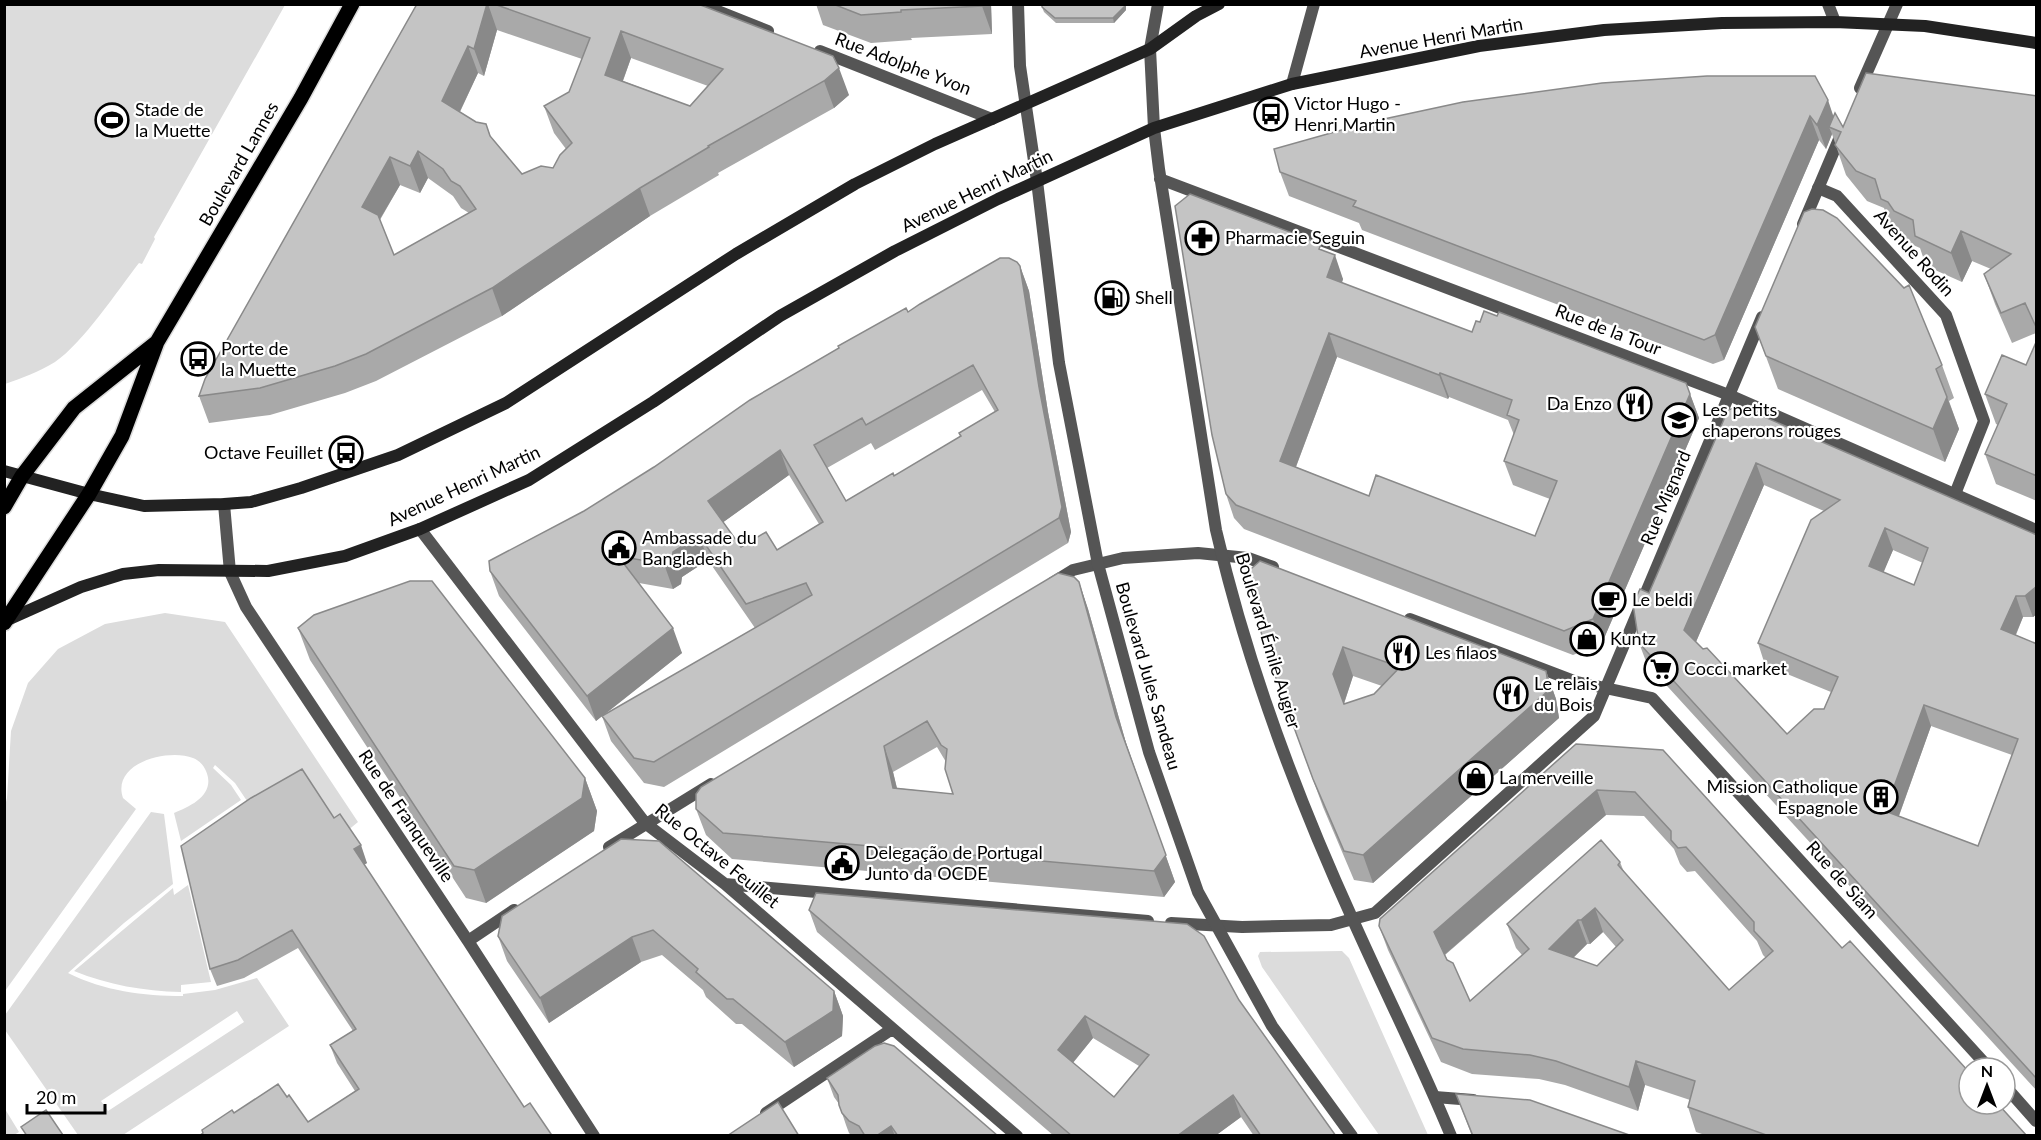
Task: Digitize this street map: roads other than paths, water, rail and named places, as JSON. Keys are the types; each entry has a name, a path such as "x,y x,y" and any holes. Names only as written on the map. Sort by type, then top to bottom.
{"main road":[{"name":"Boulevard Lannes","path":"5,622 89,494 122,436 156,342 301,98 352,4"},
{"path":"4,471 144,506 224,504 251,502 351,472 398,455 506,403 736,254 855,184 1025,104 1150,50 1196,16 1219,4"},
{"name":"Avenue Henri Martin","path":"5,622 81,587 123,574 159,570 268,571 345,555 420,529 528,480 653,402 780,316 895,251 1037,181 1154,128 1292,84 1479,46 1604,30 1722,23 1835,22 1925,26 2037,43"},
{"name":"Boulevard Lannes","path":"4,507 22,476 74,408 156,342"}],"street":[{"path":"700,4 775,34"},
{"name":"Boulevard Jules Sandeau","path":"1018,4 1020,66 1037,181 1059,363 1098,564 1149,752 1198,892 1272,1026 1352,1136"},
{"name":"Boulevard Émile Augier","path":"1158,4 1150,50 1154,128 1160,179 1216,530 1232,596 1276,732 1302,801 1352,919 1451,1136"},
{"path":"1292,84 1314,4"},
{"path":"1828,4 1835,22"},
{"path":"1854,102 1897,4"},
{"name":"Rue Adolphe Yvon","path":"808,46 992,119"},
{"path":"1799,232 1845,124"},
{"name":"Rue de la Tour","path":"1160,179 1729,395 2037,530"},
{"name":"Avenue Rodin","path":"1818,188 1837,196 1946,315 1984,421 1955,494"},
{"name":"Rue Mignard","path":"725,884 1216,926 1331,925 1375,913 1594,716 1766,309"},
{"name":"Rue de Franqueville","path":"224,504 230,572 246,607 468,941 594,1136"},
{"name":"Rue Octave Feuillet","path":"420,529 645,823 725,884 1017,1136"},
{"path":"1042,588 1073,570 1123,558 1198,553 1248,558 1281,570"},
{"name":"Rue de Siam","path":"1401,615 1577,682 1652,698 1978,1056"},
{"path":"597,855 645,823 726,775"},
{"path":"468,941 527,902"},
{"path":"752,1122 892,1029"},
{"path":"1435,1097 1481,1100"},
{"path":"2017,1099 2037,1120"}],"place":[{"name":"Victor Hugo - Henri Martin","path":"1271,114"},
{"name":"Stade de la Muette","path":"112,120"},
{"name":"Pharmacie Seguin","path":"1202,238"},
{"name":"Shell","path":"1112,298"},
{"name":"Porte de la Muette","path":"198,359"},
{"name":"Da Enzo","path":"1635,404"},
{"name":"Les petits chaperons rouges","path":"1679,420"},
{"name":"Octave Feuillet","path":"346,453"},
{"name":"Ambassade du Bangladesh","path":"619,548"},
{"name":"Le beldi","path":"1609,600"},
{"name":"Kuntz","path":"1587,639"},
{"name":"Les filaos","path":"1402,653"},
{"name":"Cocci market","path":"1661,669"},
{"name":"Le relais du Bois","path":"1511,694"},
{"name":"La merveille","path":"1476,778"},
{"name":"Mission Catholique Espagnole","path":"1881,797"},
{"name":"Delegação de Portugal Junto da OCDE","path":"842,863"}]}
